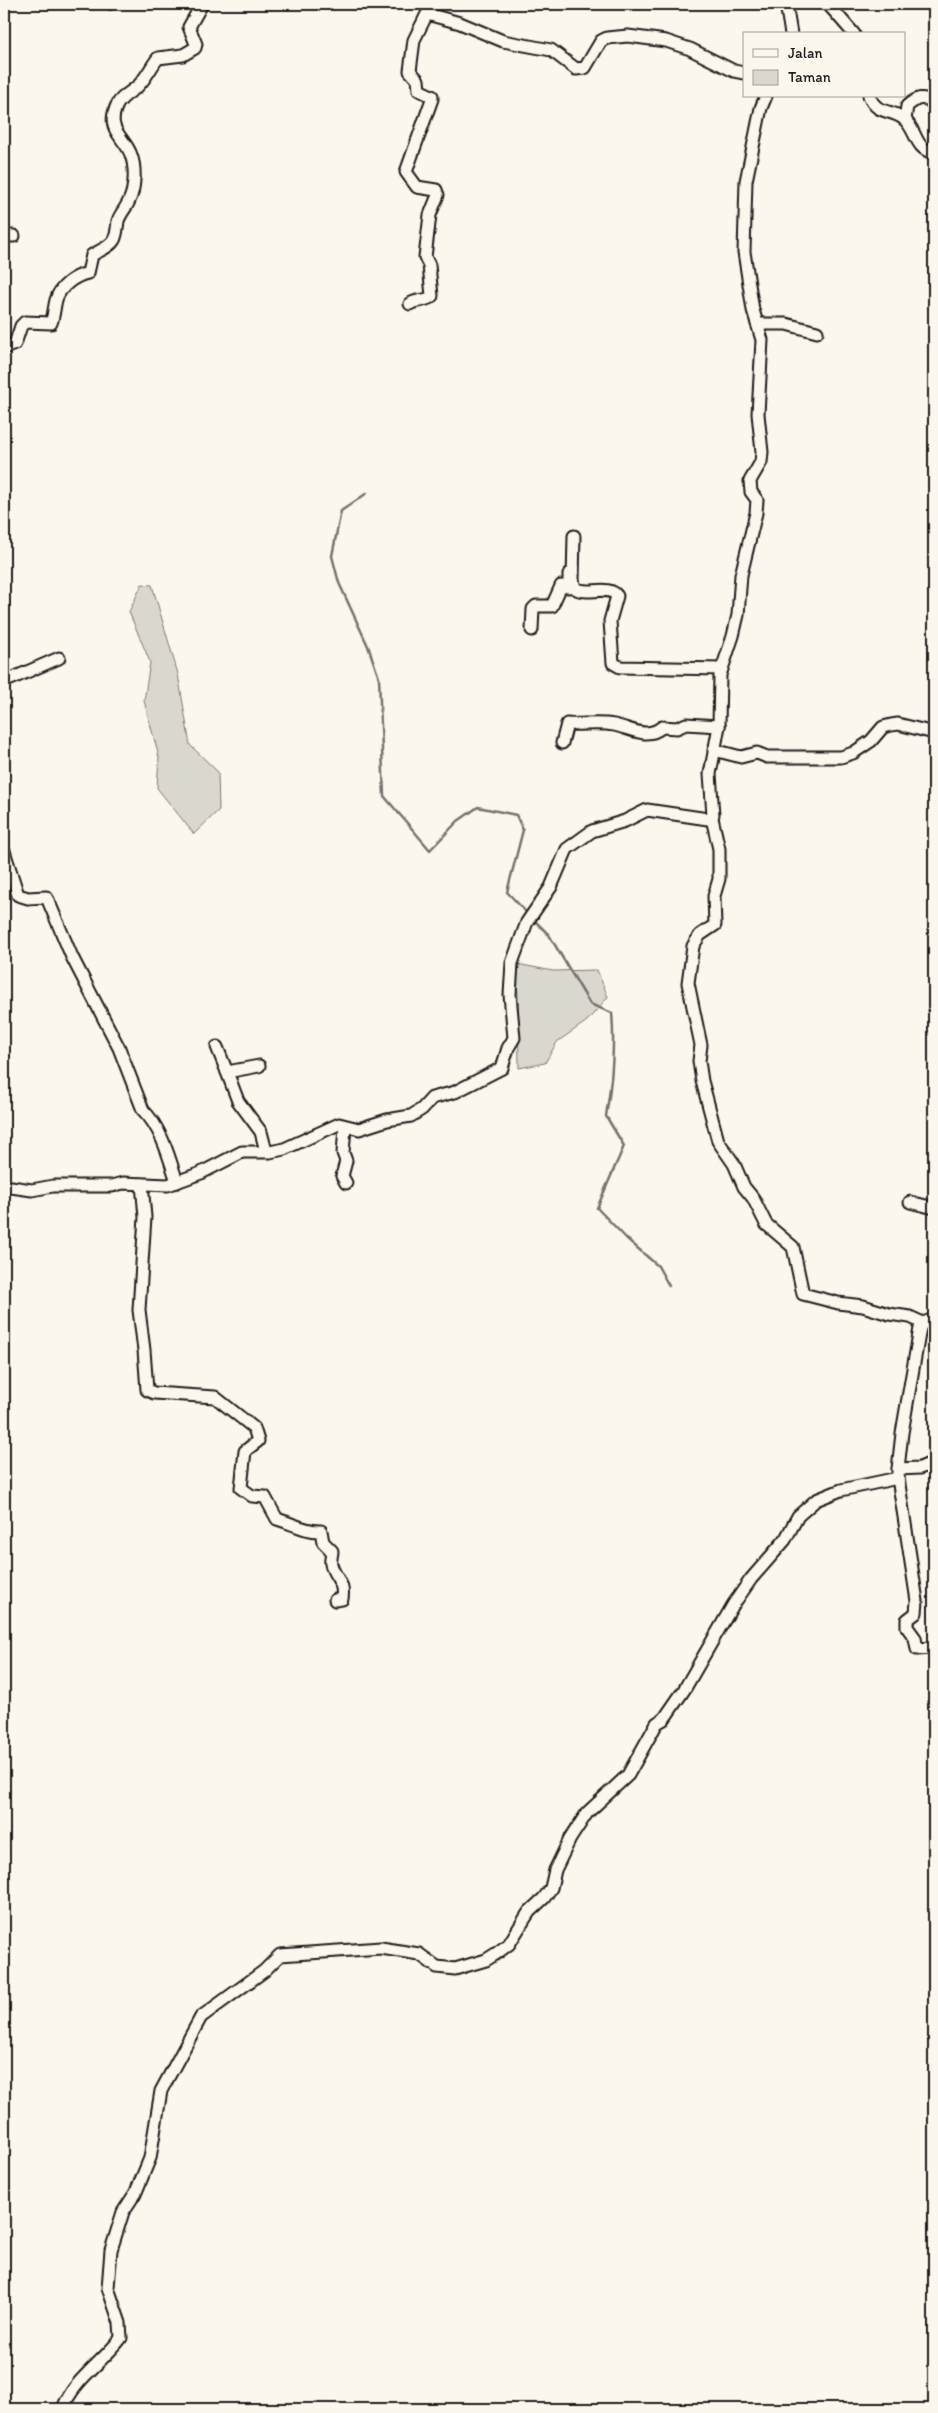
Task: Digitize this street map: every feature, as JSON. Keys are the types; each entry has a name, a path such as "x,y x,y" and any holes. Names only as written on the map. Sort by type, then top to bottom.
{"street":[{"path":"4,348 15,344 21,326 25,322 50,323 56,297 70,281 88,273 92,255 108,246 116,238 119,219 130,198 134,175 132,156 125,142 116,134 114,122 115,108 121,98 131,92 147,76 158,58 183,55 195,48 196,44 189,27 202,4"},
{"path":"786,4 791,32"},
{"path":"828,4 852,32"},
{"path":"410,304 416,300 428,299 432,296 429,265 425,257 430,214 438,195 436,190 417,187 406,172 432,99 432,96 419,90 418,80 410,71 414,40 428,9 503,41 552,50 576,69 585,68 601,41 607,38 628,36 666,41 690,49 743,73"},
{"path":"905,120 907,106 919,98 924,97 934,103"},
{"path":"765,98 761,108 746,181 744,252 763,348 758,414 762,452 761,462 752,475 749,485 757,500 756,513 741,575 735,629 722,670 719,726 710,774 712,818 719,849 719,879 714,896 715,926 700,935 693,946 688,988 701,1045 699,1065 702,1081 718,1141 734,1164 744,1187 753,1198 766,1224 793,1247 803,1294 838,1303 863,1306 888,1314 929,1321"},
{"path":"870,98 876,108 896,114 905,120 918,143 926,152 934,153"},
{"path":"757,324 786,324 817,332"},
{"path":"532,630 533,609 536,606 552,606 561,586 569,587 570,537 574,536 573,580 575,588 583,591 611,591 616,596 610,621 613,663 620,667 722,670"},
{"path":"4,682 59,658"},
{"path":"562,743 567,724 615,725 649,733 656,732 662,727 677,728 686,724 719,726"},
{"path":"714,750 741,757 757,753 767,757 841,757 853,753 871,741 883,727 898,724 934,733"},
{"path":"4,1186 32,1190 53,1186 162,1185 177,1182 242,1152 284,1149 339,1124 359,1129 387,1120 412,1116 432,1098 455,1092 504,1066 506,1054 514,1038 510,995 512,963 527,922 551,887 567,848 592,831 625,821 647,810 685,817 712,818"},
{"path":"4,851 18,895 28,898 46,897 48,900 72,956 119,1048 142,1110 150,1117 166,1148 177,1182"},
{"path":"217,1047 238,1101 261,1132 266,1151"},
{"path":"227,1072 258,1066"},
{"path":"345,1127 344,1153 346,1161 342,1176 346,1183"},
{"path":"142,1184 145,1217 139,1310 147,1390 154,1393 215,1397 254,1428 258,1441 246,1451 241,1488 252,1496 265,1497 272,1506 272,1514 277,1519 300,1525 310,1532 321,1531 323,1542 332,1552 331,1565 340,1579 343,1591 342,1599 335,1600"},
{"path":"910,1202 934,1208"},
{"path":"929,1321 920,1328 902,1433 898,1473 917,1600 916,1613 907,1620 906,1627 915,1638 917,1650 934,1648"},
{"path":"63,2409 65,2402 82,2381 106,2357 121,2338 120,2323 108,2288 109,2264 115,2232 150,2158 161,2091 201,2017 264,1972 280,1955 381,1948 419,1954 437,1967 455,1969 486,1960 509,1944 529,1912 551,1888 555,1870 587,1813 628,1775 657,1723 664,1719 684,1690 733,1605 751,1579 785,1540 798,1516 816,1500 840,1490 920,1468 934,1462"}],"green space":[{"path":"142,584 152,585 178,674 190,745 218,772 219,810 194,834 157,788 159,757 144,701 150,662 129,612"},
{"path":"512,963 553,971 597,970 608,997 587,1021 557,1042 545,1063 519,1068 518,993"}],"waterway":[{"path":"100,4 110,10 123,5"},
{"path":"367,493 341,511 332,556 339,583 368,646 379,678 384,796 430,850 458,821 478,807 516,815 523,830 507,892 528,914"},
{"path":"532,918 549,935 590,1004 612,1013 612,1064 606,1116 624,1146 597,1208 627,1239 658,1266 669,1286"}]}
